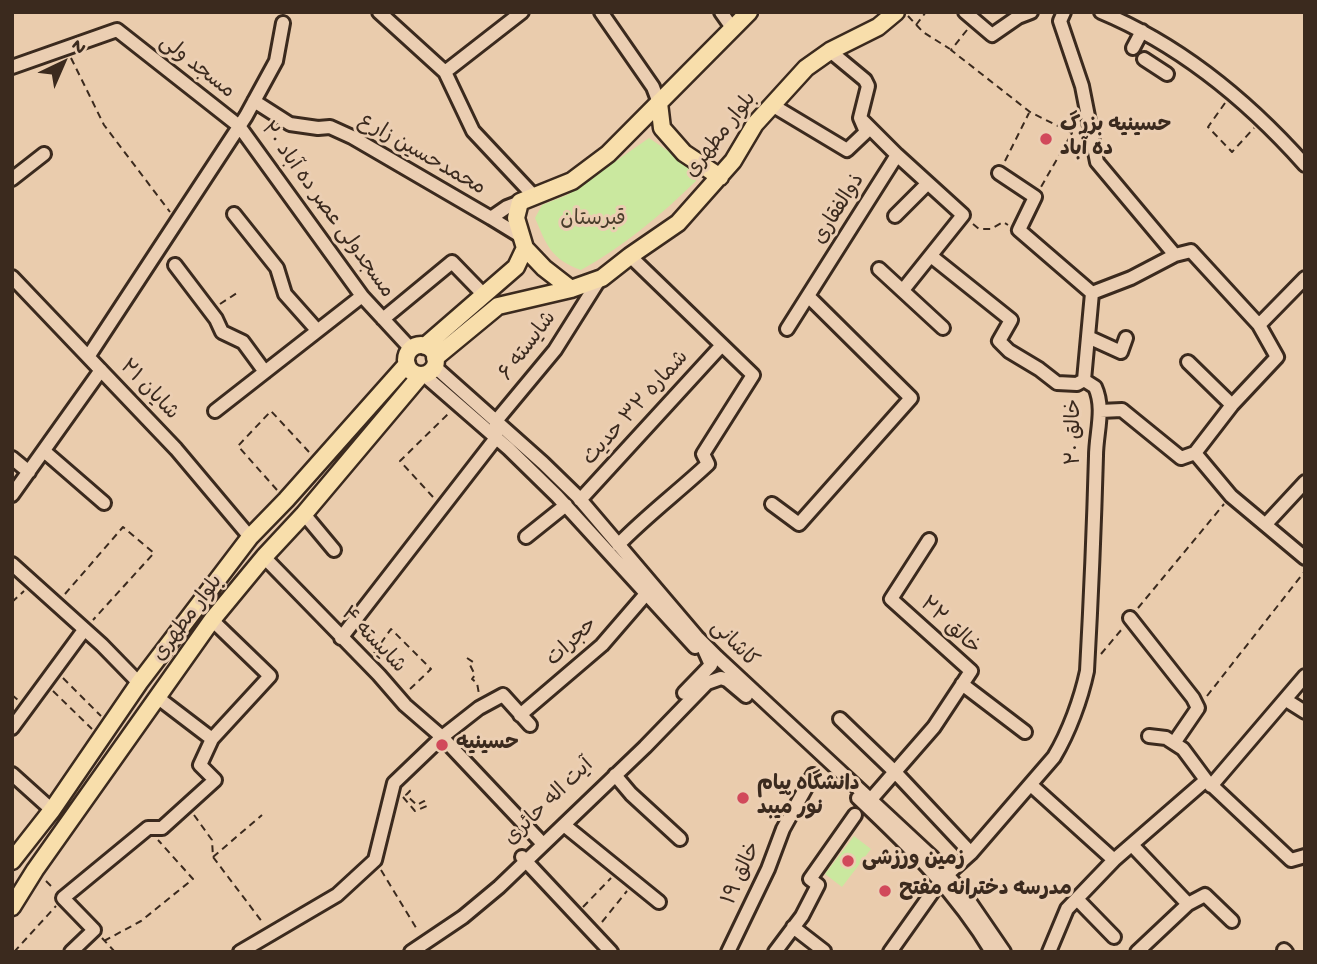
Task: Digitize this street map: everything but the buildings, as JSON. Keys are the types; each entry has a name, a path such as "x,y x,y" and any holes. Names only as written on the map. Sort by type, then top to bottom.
{"main road":[{"path":"571,289 544,268 524,242 516,218 527,199 572,181 608,154 749,12"},
{"name":"بلوار مطهری","path":"12,907 35,870 212,620 304,514 422,362 498,306 571,289 599,279 678,223 733,162 755,124 806,68 830,51 878,27 896,12"},
{"path":"659,103 662,128 684,153 720,177"},
{"name":"بلوار مطهری","path":"12,860 52,810 139,682 250,537 484,295 516,267 524,242"},
{"path":"87,760 105,772"}],"street":[{"path":"379,12 445,72 473,131 527,199 507,207 491,218"},
{"path":"445,72 522,12"},
{"path":"601,12 653,87 659,103"},
{"path":"721,12 733,29"},
{"path":"970,16 992,35 1018,17 1031,12"},
{"path":"1101,12 1142,31 1182,55 1261,120 1305,165"},
{"path":"1059,13 1059,21 1082,86 1097,162 1175,255"},
{"path":"88,357 254,101 276,61 282,23"},
{"name":"مسجد ولی","path":"12,67 117,30 239,126"},
{"path":"1133,48 1142,31"},
{"path":"1164,44 1148,62 1167,74"},
{"path":"772,105 847,150 866,132 860,118 868,86 865,80 830,51"},
{"name":"محمدحسین زارع","path":"254,101 290,124 309,128 330,127 352,137 491,218 524,242"},
{"path":"860,118 927,184 963,215 903,290"},
{"name":"مسجدولی عصر ده آباد ۲۰","path":"239,126 362,296 422,362"},
{"path":"12,178 44,154"},
{"name":"ذوالفقاری","path":"787,329 897,155"},
{"path":"999,173 1035,197 1019,230 1092,293 1132,278 1175,255 1191,251 1259,325 1277,357 1233,405 1195,453 1181,458 1122,410 1100,411"},
{"path":"895,216 927,184"},
{"path":"234,214 277,268 285,294 317,330"},
{"path":"618,545 640,522 669,501 708,464 703,454 753,375 630,256"},
{"path":"931,256 1011,320 999,341 1009,351 1057,383 1077,384 1084,380"},
{"path":"383,319 452,262 484,295"},
{"path":"175,265 222,332 243,342 265,372"},
{"path":"879,269 943,328"},
{"name":"شایان ۲۱","path":"12,277 176,449 250,537"},
{"path":"1259,325 1305,278"},
{"name":"شایسته ۶","path":"496,421 555,350 599,279"},
{"name":"خالق ۲۰","path":"890,952 945,877 971,853 1031,785 1063,743 1084,685 1094,564 1096,448 1100,411 1095,387 1084,380 1092,293"},
{"path":"215,411 362,296"},
{"path":"772,504 799,524 911,398 808,296"},
{"path":"1088,337 1121,352 1126,338"},
{"name":"شماره ۳۲ حدیث","path":"580,500 722,345"},
{"name":"کاشانی","path":"422,362 544,463 580,500 697,637 945,877 993,933 1003,952"},
{"name":"کاشانی","path":"422,362 458,405 566,505 711,665 868,802"},
{"path":"1188,362 1233,405"},
{"path":"12,495 101,370"},
{"path":"341,638 496,438 496,421"},
{"path":"44,451 104,503"},
{"path":"1195,453 1231,496 1305,558"},
{"path":"12,458 29,472"},
{"path":"1266,524 1305,482"},
{"path":"526,537 566,505"},
{"path":"304,514 334,550"},
{"name":"خالق ۲۲","path":"868,802 934,727 971,671 891,599 929,540"},
{"name":"شایسته ۴","path":"264,557 400,699 442,737 541,842"},
{"path":"12,564 139,682"},
{"name":"حجرات","path":"520,715 602,645 646,594"},
{"path":"1130,618 1198,708 1174,743"},
{"path":"71,952 94,929 63,898 148,828 162,828 215,780 200,765 212,739 271,676 212,620"},
{"path":"12,728 84,630"},
{"path":"697,637 711,665"},
{"name":"آیت اله حائری","path":"411,952 463,917 524,859 638,744 711,665"},
{"path":"1049,952 1067,909 1114,860 1209,783 1305,676"},
{"name":"کاشانی","path":"696,692 715,679 727,680"},
{"path":"727,680 746,685"},
{"path":"962,684 1025,732"},
{"name":"آیت اله حائری","path":"541,842 564,825 696,692"},
{"path":"240,952 337,895 375,860 394,783 442,737 484,705 503,695 530,725"},
{"path":"157,697 212,739"},
{"path":"1286,700 1305,712"},
{"path":"839,719 895,772 971,853"},
{"path":"1149,736 1166,738 1183,749 1209,783 1291,860 1304,856"},
{"path":"12,774 52,810"},
{"path":"615,775 631,794 680,839"},
{"name":"خالق ۱۹","path":"729,952 768,869 783,829 813,775"},
{"path":"1031,785 1114,860"},
{"path":"775,952 818,885 810,879 855,815"},
{"path":"564,825 659,902"},
{"path":"1132,845 1188,904"},
{"path":"524,859 611,952"},
{"name":"آیت اله حائری","path":"400,952 456,914 524,859"},
{"name":"کاشانی","path":"945,877 992,952"},
{"path":"1137,952 1188,904 1205,895 1232,921"},
{"path":"1077,899 1114,937"},
{"path":"793,927 824,951"}],"path":[{"path":"905,12 916,25 1030,112 1072,133 1035,197"},
{"path":"916,25 926,12"},
{"path":"951,50 970,16"},
{"path":"66,48 104,125 177,220"},
{"path":"1231,94 1208,127 1232,152 1261,120"},
{"path":"999,173 1030,112"},
{"path":"963,215 979,229 991,229 1003,222 1019,230"},
{"path":"210,312 237,293"},
{"path":"444,508 400,461 458,405"},
{"path":"286,500 238,446 271,411 320,463"},
{"path":"1087,671 1231,496"},
{"path":"55,605 123,527 154,553 84,630"},
{"path":"1198,708 1305,571"},
{"path":"12,602 32,583"},
{"path":"367,663 391,629 431,669 400,699"},
{"path":"467,658 474,662 470,665 475,675 471,679 477,683 484,705"},
{"path":"54,670 105,731"},
{"path":"45,683 105,731"},
{"path":"388,807 400,794 415,811 427,806 424,801 417,805 406,795 410,791 399,777"},
{"path":"186,806 212,840 213,857 270,933"},
{"path":"213,857 262,815"},
{"path":"104,941 141,921 192,879 148,828"},
{"path":"375,860 400,897 421,937"},
{"path":"576,914 618,869"},
{"path":"14,952 63,898 35,870"},
{"path":"594,933 634,882"},
{"path":"94,929 115,952"}],"green space":[{"name":"قبرستان","path":"649,138 690,166 696,181 642,229 581,270 556,256 535,218 542,205 567,195"},
{"name":"زمین ورزشی","path":"854,836 871,849 842,887 825,874"}],"place":[{"name":"حسینیه بزرگ ده آباد","path":"1046,139"},
{"name":"حسینیه","path":"442,745"},
{"name":"دانشگاه پیام نور میبد","path":"743,798"},
{"name":"زمین ورزشی","path":"848,861"},
{"name":"مدرسه دخترانه مفتح","path":"885,891"}]}
